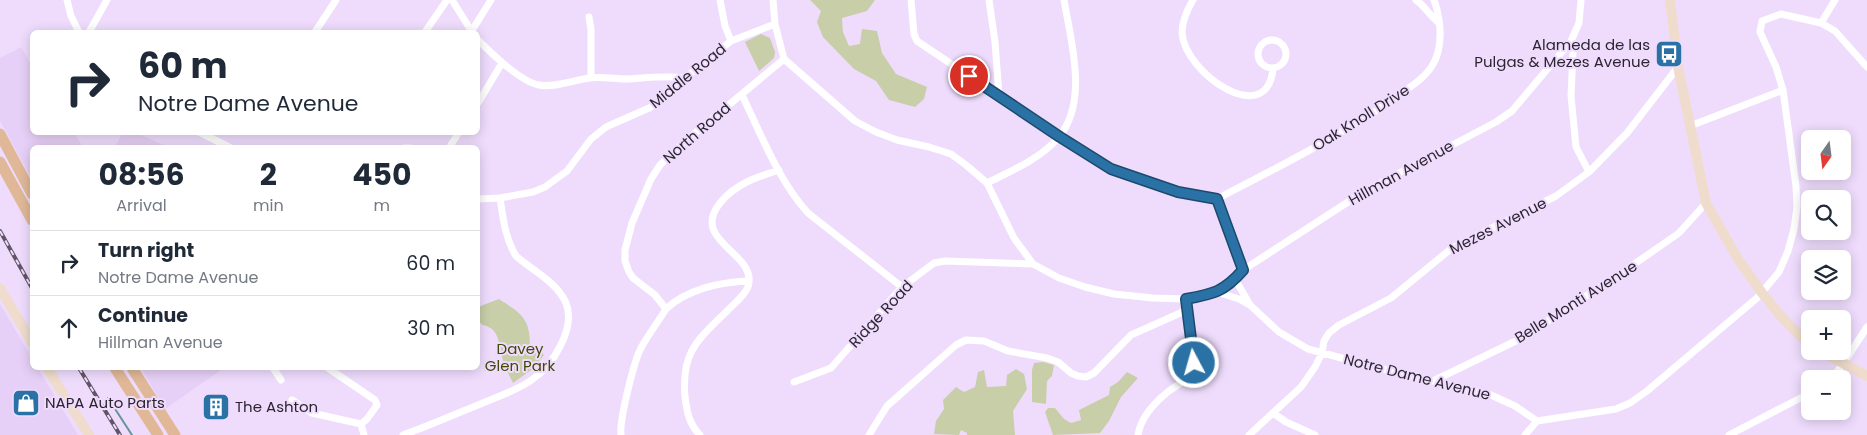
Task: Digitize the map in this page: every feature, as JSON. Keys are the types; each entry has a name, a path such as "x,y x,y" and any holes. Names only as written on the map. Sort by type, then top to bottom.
{"main road":[{"path":"1670,0 1678,67 1706,202 1738,259 1762,293 1778,313 1801,335"},
{"path":"0,134 30,190"},
{"path":"0,162 30,216"},
{"path":"0,288 4,302 30,340"},
{"path":"1836,360 1867,376"},
{"path":"48,370 89,435"},
{"path":"115,370 158,435"},
{"path":"133,370 175,435"}],"street":[{"path":"67,0 71,16 78,30"},
{"path":"90,30 107,0"},
{"path":"316,30 336,0"},
{"path":"426,30 448,0"},
{"path":"452,0 470,30"},
{"path":"472,30 491,0"},
{"path":"720,0 725,26 731,41"},
{"path":"773,0 775,24 784,59 855,121 897,140 951,154 987,183 1019,246 1033,264 1058,278 1114,294 1186,299 1217,292"},
{"path":"911,0 914,34 917,41 1060,137 1111,169 1178,192 1217,199 1243,270"},
{"path":"989,0 995,42 999,95"},
{"path":"987,183 1035,158 1060,137 1070,117 1076,91 1074,51 1064,0"},
{"path":"1193,0 1188,8 1182,33 1184,42 1194,61 1204,74 1227,89 1248,96 1257,95 1268,87 1273,68"},
{"path":"1416,0 1438,22"},
{"name":"Oak Knoll Drive","path":"1217,199 1334,137 1368,117 1416,83 1432,67 1438,53 1440,40 1439,12 1434,0"},
{"path":"1581,0 1579,23 1571,41 1573,51 1571,96 1573,134 1576,147 1589,172"},
{"path":"1820,23 1835,0"},
{"path":"1525,435 1537,421 1616,409 1630,403 1647,391 1762,293 1779,272 1788,252 1797,207 1796,186 1783,90 1776,67 1760,32 1762,21 1781,14 1820,23 1835,31 1867,66"},
{"path":"589,17 591,28 591,78"},
{"name":"Middle Road","path":"480,199 500,198 533,192 556,181 567,171 591,139 606,127 649,108 665,98 685,78 731,41 775,24"},
{"path":"1272,40 1278,42 1286,51 1284,63 1279,67 1273,68 1266,67 1259,58 1261,46 1272,40"},
{"name":"Hillman Avenue","path":"1217,292 1235,279 1243,270 1364,191 1512,111 1571,41"},
{"path":"480,42 502,64 539,86 552,86 568,81 591,78 627,79 671,76 685,78"},
{"name":"North Road","path":"666,309 655,296 633,278 627,267 624,250 632,223 652,179 660,165 683,143 784,59"},
{"path":"480,100 502,64"},
{"name":"Mezes Avenue","path":"1249,435 1302,387 1322,353 1324,341 1329,333 1403,289 1434,260 1452,248 1556,196 1589,172 1627,133 1678,67"},
{"path":"1690,126 1783,90"},
{"path":"742,95 779,170 797,201 808,213 902,287"},
{"path":"205,135 225,145"},
{"path":"700,435 692,426 687,412 684,387 688,358 692,346 743,296 749,280 749,274 744,266 714,232 713,214 723,199 738,186 779,170"},
{"path":"403,435 511,392 532,381 566,337 569,320 566,303 551,283 516,256 511,249 504,229 500,198"},
{"name":"Belle Monti Avenue","path":"1433,381 1522,338 1620,274 1679,233 1706,202"},
{"path":"1011,262 1016,256 1019,246"},
{"name":"Ridge Road","path":"794,382 831,368 902,287 934,263 945,261 1033,264"},
{"name":"Notre Dame Avenue","path":"1235,279 1250,305"},
{"path":"622,435 620,428 623,410 640,350 666,309 676,300 693,293 728,283 749,280"},
{"name":"Notre Dame Avenue","path":"1217,292 1239,299 1250,305 1280,332 1297,343 1322,353 1491,395 1515,406 1537,421"},
{"path":"1138,435 1140,425 1148,412 1162,398 1190,376 1193,371 1194,363 1186,299"},
{"path":"869,435 887,406 956,345 966,340 984,341 1008,351 1047,358 1058,362 1071,373 1086,377 1094,373 1130,336 1187,310"},
{"path":"1838,370 1867,327"},
{"path":"276,370 281,380"},
{"path":"331,370 375,400 377,405 373,412 361,424"},
{"path":"1729,435 1801,398"},
{"path":"292,400 312,413 361,424"},
{"path":"1273,413 1286,422 1315,435"},
{"path":"361,424 364,435"}],"shaded area":[{"path":"21,47 30,63 30,135 75,135 82,145 30,145 30,176 0,121 0,58"},
{"path":"121,135 141,135 164,145 116,145"},
{"path":"0,304 30,355 30,370 39,370 78,435 0,435"},
{"path":"142,370 221,370 165,409"}],"green space":[{"path":"810,0 875,0 867,11 842,18 843,32 849,46 860,44 862,29 877,31 882,53 896,74 927,87 924,99 915,107 889,100 876,81 854,69 823,37 817,22 821,11"},
{"path":"761,34 770,38 775,52 774,58 759,71 745,42"},
{"name":"Davey Glen Park","path":"499,299 513,308 526,322 530,336 530,345 537,346 544,355 534,368 513,383 504,364 496,334 480,322 480,306"},
{"path":"1043,362 1054,365 1052,376 1047,381 1046,404 1032,402 1032,370 1034,363"},
{"path":"1016,369 1024,374 1027,389 1013,411 1015,435 967,435 967,433 961,430 959,435 934,434 936,421 944,409 943,400 956,387 964,392 975,387 978,372 984,370 987,387 1006,386 1007,375"},
{"path":"1127,372 1138,378 1121,397 1109,421 1100,433 1053,435 1045,412 1048,408 1055,408 1064,419 1071,423 1081,420 1079,410 1109,395 1110,387 1118,382"}],"waterway":[{"path":"108,398 132,435"}],"railway":[{"path":"0,231 30,284"},
{"path":"80,370 120,435"}],"place":[{"name":"Alameda de las Pulgas & Mezes Avenue","path":"1669,54"},
{"name":"NAPA Auto Parts","path":"26,403"},
{"name":"The Ashton","path":"216,407"}],"route":[{"path":"969,76 1111,169 1178,192 1217,199 1243,270 1235,279 1217,292 1186,299 1194,363"}]}
